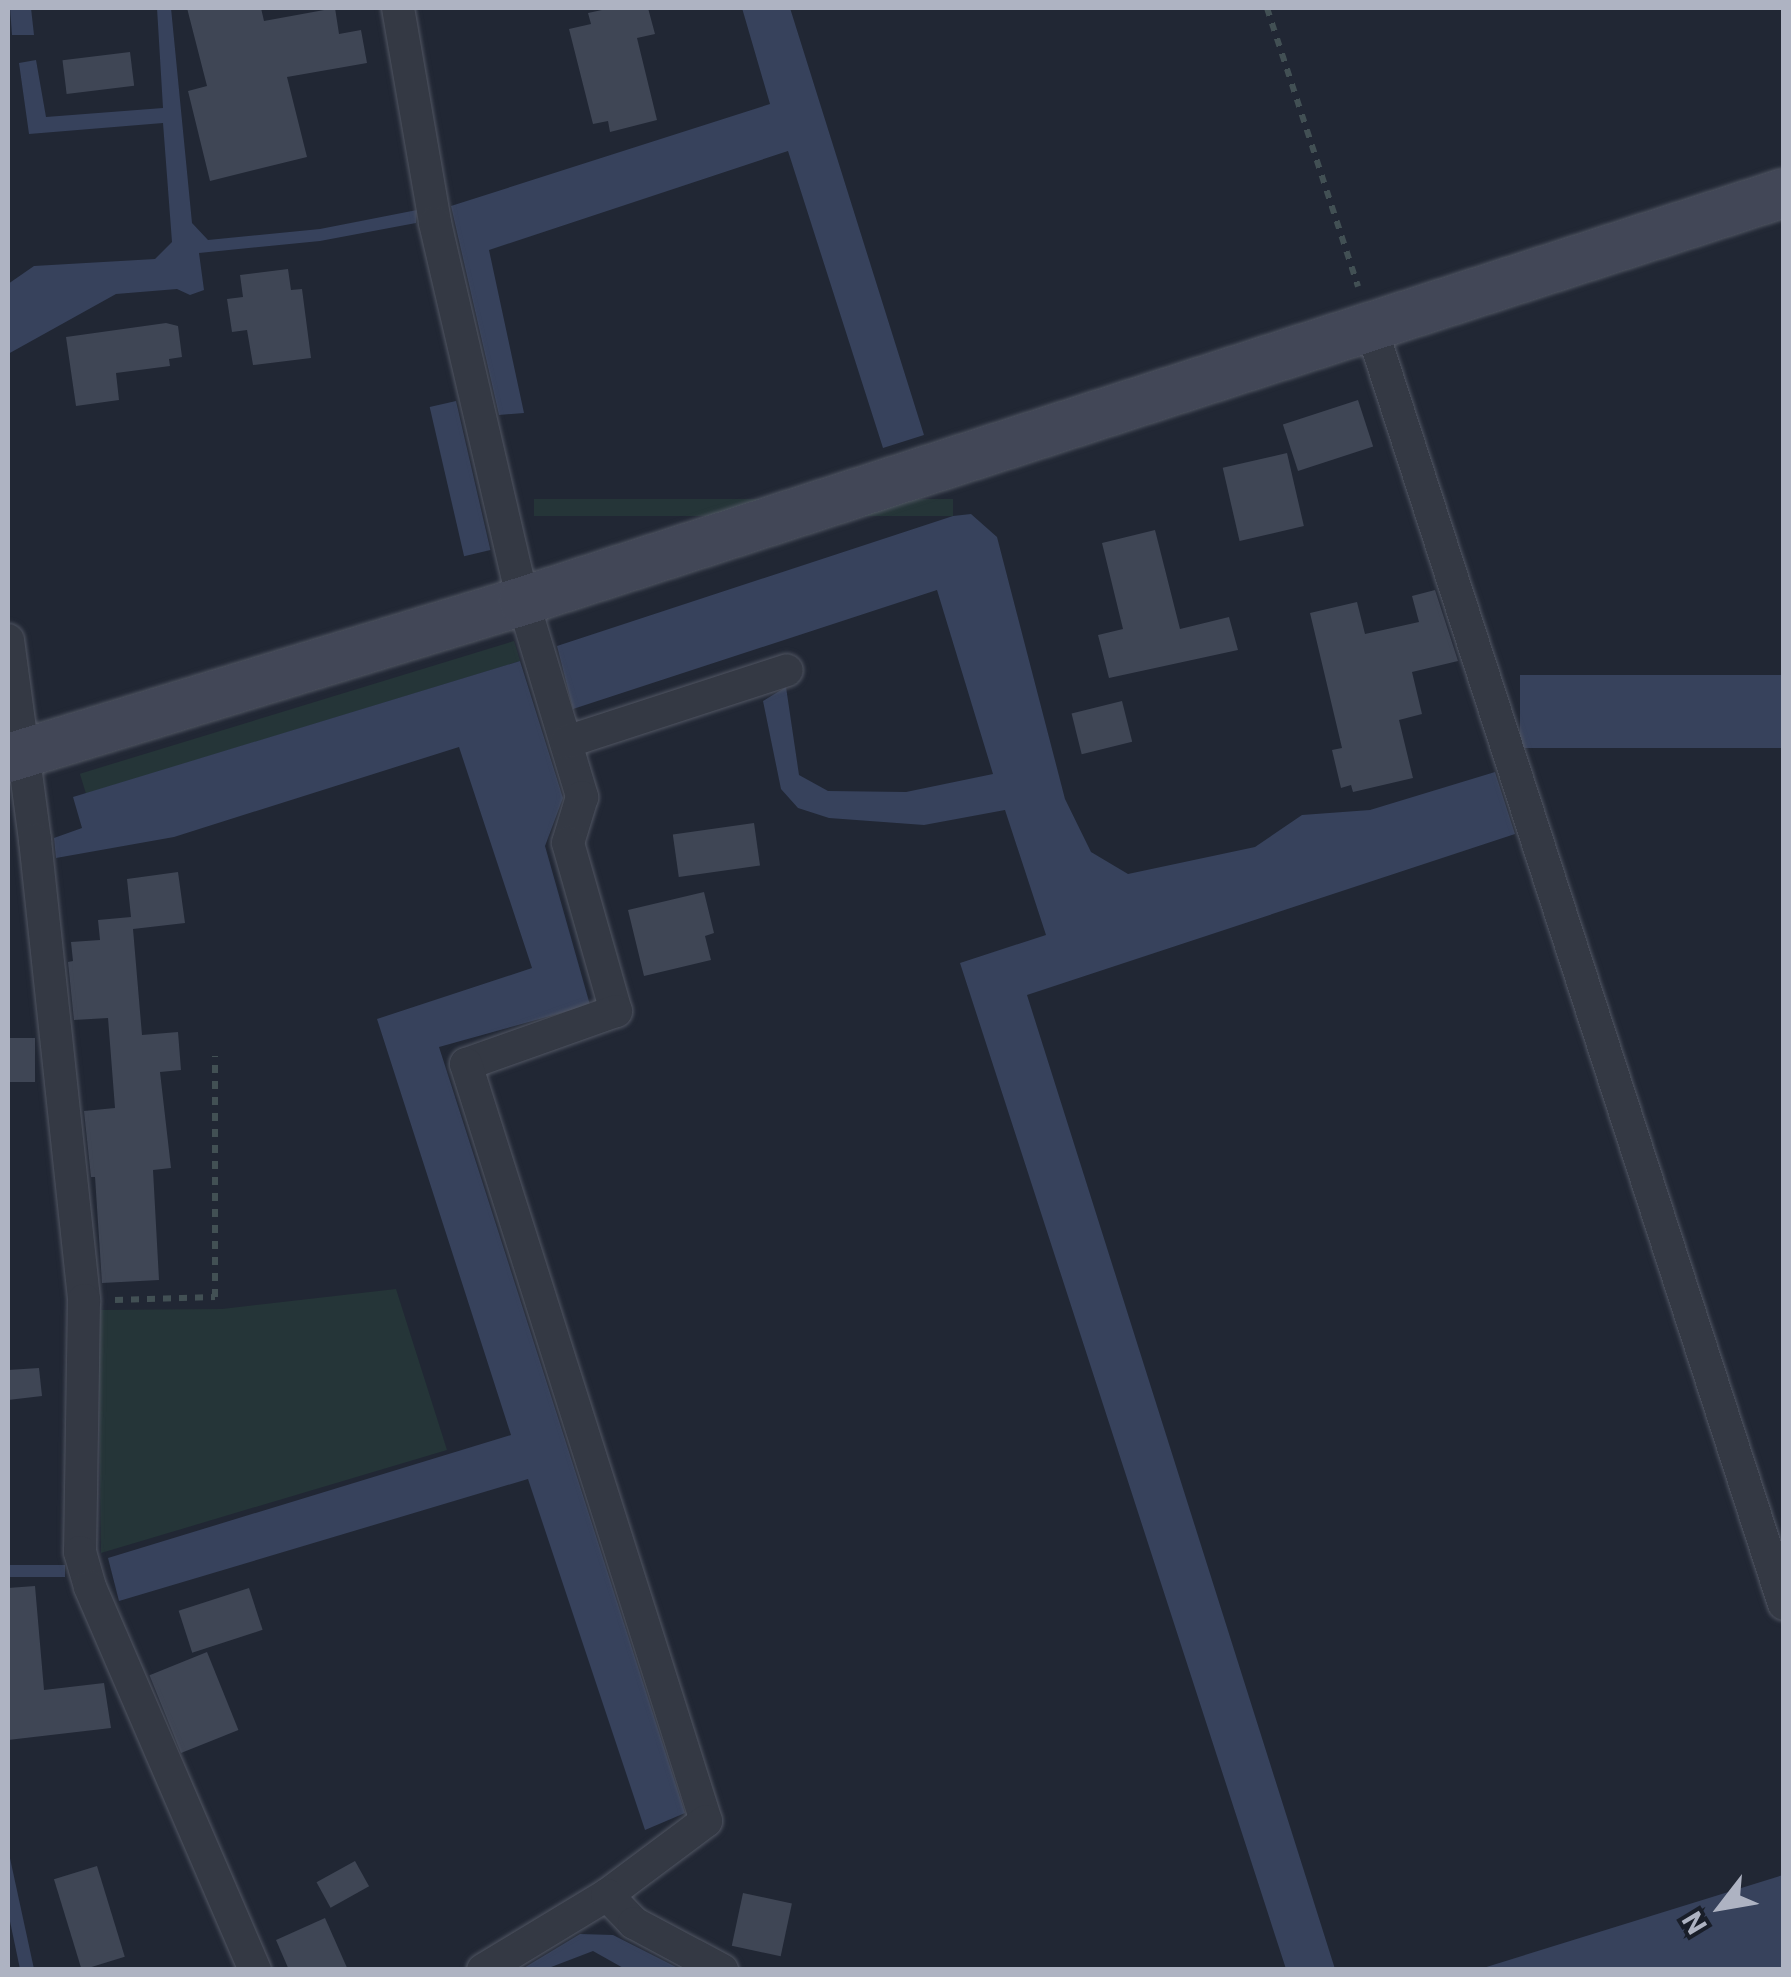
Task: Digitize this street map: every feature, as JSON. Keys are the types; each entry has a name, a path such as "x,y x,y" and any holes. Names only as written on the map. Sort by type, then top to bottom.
{"street":[{"path":"398,8 435,223 522,601 582,797 568,843 616,1011 466,1064 706,1821 608,1895 483,1970"},
{"path":"14,756 522,601 1784,193"},
{"path":"1371,326 1784,1604"},
{"path":"8,640 14,756 84,1300 80,1552 254,1970"},
{"path":"566,742 787,670"},
{"path":"608,1895 634,1922 722,1970"}],"path":[{"path":"1267,8 1371,326"},
{"path":"84,1300 215,1297 215,1056"}],"shaded area":[{"path":"534,499 953,499 953,516 534,516"},
{"path":"514,641 520,661 86,794 80,774"},
{"path":"396,1289 447,1450 101,1553 98,1310 222,1309"}],"water":[{"path":"10,8 31,8 34,35 12,35"},
{"path":"157,8 171,8 192,223 208,240 320,229 417,210 416,223 320,241 199,253 204,290 190,295 177,289 116,294 8,354 8,284 34,266 155,259 172,242 163,123 29,134 19,63 36,60 46,117 163,108"},
{"path":"742,8 790,8 924,435 883,448 788,151 489,250 524,413 499,415 451,206 770,104"},
{"path":"456,401 490,550 464,556 430,407"},
{"path":"971,514 997,537 1065,799 1091,852 1128,874 1255,847 1302,815 1370,810 1495,772 1515,834 1027,995 1335,1969 1286,1969 960,963 1046,935 1005,810 924,825 829,818 798,808 781,789 763,701 786,687 799,775 828,791 906,792 993,774 937,590 573,709 557,646 953,516"},
{"path":"520,661 563,798 545,846 590,1005 439,1047 685,1813 645,1830 528,1479 119,1601 108,1558 511,1435 377,1019 532,968 459,747 174,837 56,858 54,838 82,828 73,797"},
{"path":"1520,675 1783,675 1783,748 1520,748"},
{"path":"8,1565 65,1565 65,1577 8,1577"},
{"path":"8,1849 34,1969 20,1969 8,1912"},
{"path":"1783,1875 1783,1969 1480,1969"},
{"path":"580,1934 613,1935 680,1969 625,1969 593,1951 546,1969 522,1969"}],"building":[{"path":"187,8 261,8 264,21 335,8 339,34 361,30 367,63 287,77 307,157 210,181 188,91 207,86"},
{"path":"611,8 648,8 655,34 637,38 657,120 610,132 608,121 593,124 569,29 591,24 588,13"},
{"path":"130,52 134,86 67,94 63,60"},
{"path":"288,269 291,290 302,289 311,358 253,365 247,330 232,332 227,299 243,297 240,275"},
{"path":"166,323 178,326 182,357 169,359 170,366 116,373 119,400 76,406 66,337"},
{"path":"1358,400 1373,447 1298,471 1283,424"},
{"path":"1287,453 1304,526 1240,541 1223,468"},
{"path":"1155,530 1180,629 1229,617 1238,650 1109,678 1098,635 1123,629 1102,543"},
{"path":"1435,590 1458,661 1412,672 1422,714 1399,720 1413,778 1353,792 1351,785 1341,788 1332,750 1342,748 1310,613 1357,602 1365,634 1419,622 1412,596"},
{"path":"1122,701 1132,742 1082,754 1072,714"},
{"path":"754,823 760,866 679,877 673,834"},
{"path":"178,872 185,923 133,929 142,1035 178,1032 181,1070 160,1072 171,1168 153,1170 159,1280 102,1283 95,1177 91,1177 84,1111 115,1108 108,1018 74,1020 68,962 73,961 71,942 100,940 98,920 131,917 127,879"},
{"path":"704,892 714,933 705,936 711,960 644,976 628,910"},
{"path":"8,1038 35,1038 35,1082 8,1082"},
{"path":"39,1368 42,1396 8,1400 8,1370"},
{"path":"35,1586 44,1690 104,1683 111,1728 8,1740 8,1588"},
{"path":"249,1588 263,1630 192,1653 179,1611"},
{"path":"207,1652 238,1730 181,1753 150,1675"},
{"path":"355,1861 369,1886 331,1908 317,1882"},
{"path":"97,1866 125,1957 82,1970 54,1879"},
{"path":"743,1893 792,1903 781,1956 732,1946"},
{"path":"325,1918 348,1970 289,1970 276,1940"}]}
